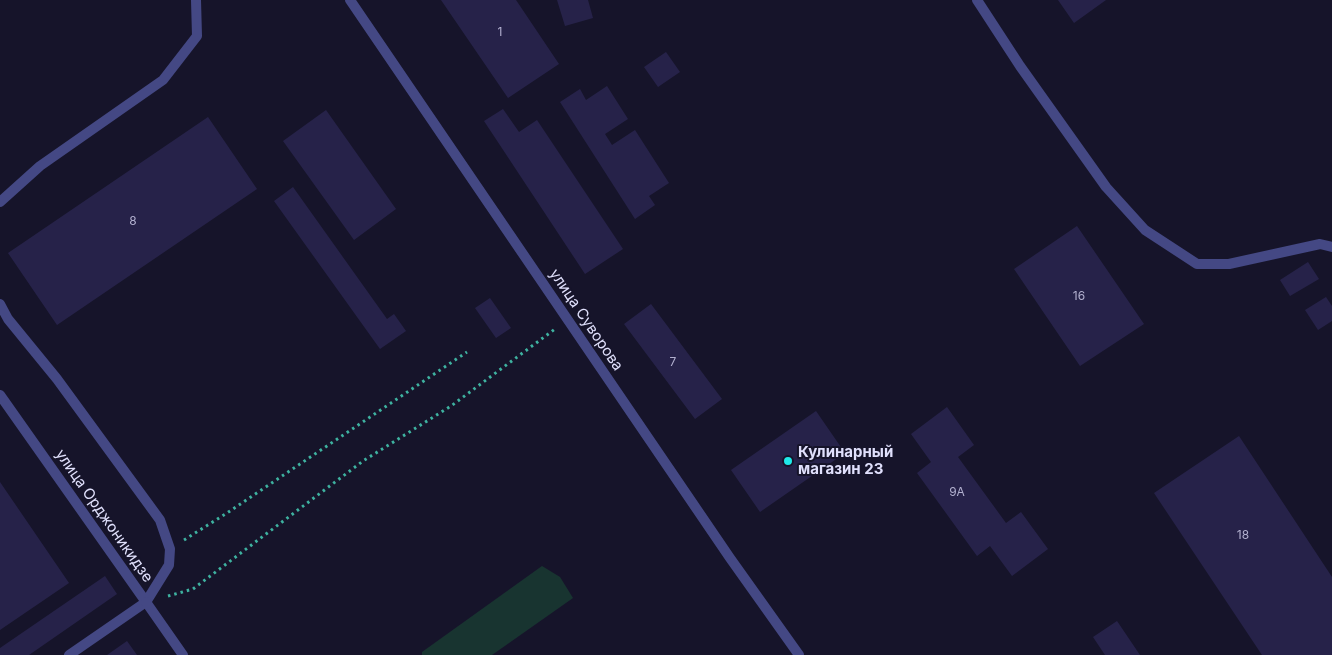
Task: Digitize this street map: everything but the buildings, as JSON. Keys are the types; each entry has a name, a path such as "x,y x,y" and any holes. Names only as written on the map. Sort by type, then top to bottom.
{"street":[{"path":"0,202 40,166 163,80 197,36 196,0"},
{"name":"улица Суворова","path":"350,0 730,558 799,655"},
{"path":"977,0 1020,66 1106,187 1145,230 1197,264 1229,264 1320,244 1332,246"},
{"path":"0,304 8,319 57,379 160,520 170,548 169,565 146,602 69,655"},
{"name":"улица Орджоникидзе","path":"0,394 183,655"}],"path":[{"path":"146,602 193,589 363,461 452,406 568,319"},
{"path":"170,548 227,514 466,352"}],"green space":[{"path":"542,566 560,577 573,598 492,655 422,655 422,652"}],"place":[{"name":"Кулинарный магазин 23","path":"788,461"}]}
